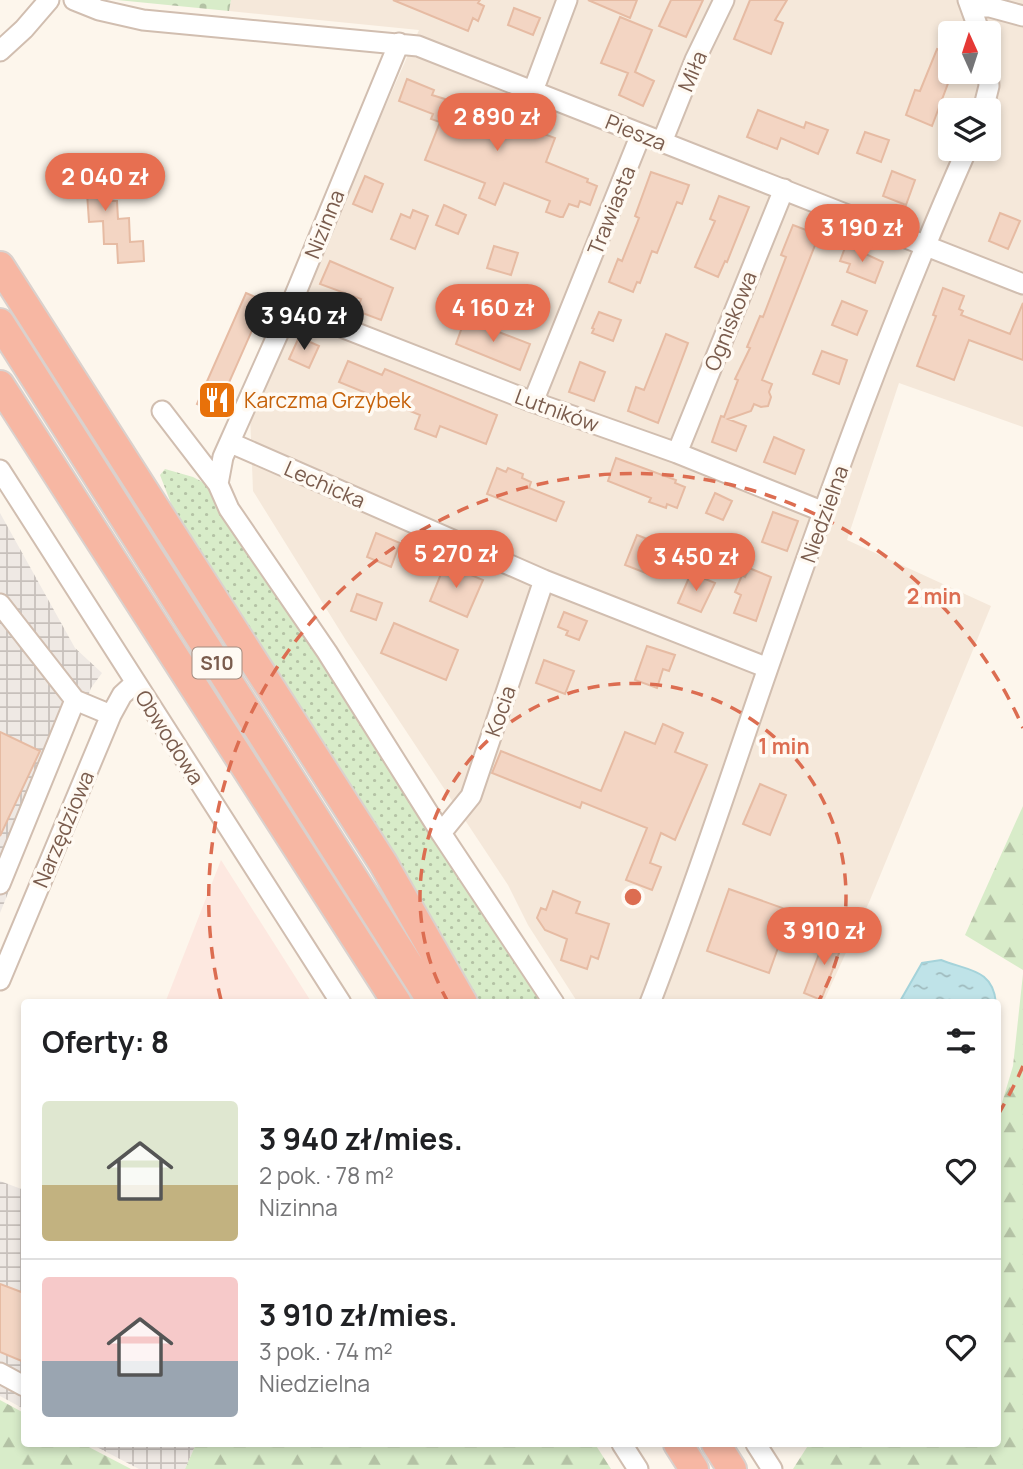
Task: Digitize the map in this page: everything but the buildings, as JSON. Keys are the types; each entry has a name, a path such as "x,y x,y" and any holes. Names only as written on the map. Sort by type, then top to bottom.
{"highway":[{"path":"0,266 383,863 461,999"},
{"name":"S10","path":"0,323 430,999"},
{"name":"S10","path":"0,385 394,999"},
{"path":"680,1447 694,1469"},
{"path":"718,1447 732,1469"}],"street":[{"path":"0,51 49,0"},
{"name":"Piesza","path":"74,0 99,10 143,20 399,43 437,53 1023,284"},
{"path":"533,91 567,0"},
{"name":"Miła","path":"662,142 695,60 724,0"},
{"path":"976,21 970,3 1023,16"},
{"name":"Nizinna","path":"218,484 223,457 290,307 399,43"},
{"name":"Trawiasta","path":"533,402 641,134"},
{"name":"Niedzielna","path":"652,999 683,918 824,512 924,246 962,161"},
{"name":"Ogniskowa","path":"677,453 784,189"},
{"name":"Lutników","path":"290,307 533,402 677,453 824,512"},
{"path":"162,411 218,484 229,509 327,652 441,833 551,999"},
{"name":"Lechicka","path":"231,443 544,580 768,668"},
{"name":"Obwodowa","path":"0,470 338,999"},
{"name":"Kocia","path":"441,833 471,796 544,580"},
{"path":"0,604 75,700 111,715"},
{"name":"Narzędziowa","path":"0,980 111,715 122,695 135,683"},
{"path":"0,884 75,700"},
{"path":"0,1373 21,1384"},
{"path":"624,1447 638,1469"},
{"path":"758,1447 772,1469"}],"shaded area":[{"path":"231,0 1023,0 1023,427 899,383 847,540 991,606 870,900 825,999 575,999 528,925 508,885 347,642 253,491 250,414 419,30 229,11"},
{"path":"0,513 75,648 102,673 91,688 0,913"},
{"path":"221,860 309,999 167,999"},
{"path":"0,1181 21,1189 21,1407 0,1396"},
{"path":"97,1447 195,1447 185,1469 139,1469"}],"green space":[{"path":"117,0 231,0 229,11"},
{"path":"165,469 193,477 208,485 539,999 471,999 389,846 172,506 160,475"},
{"path":"1023,806 1023,970 965,935"},
{"path":"1023,974 1023,1469 793,1469 807,1447 1001,1447 1001,1106 1013,1066"},
{"path":"0,1400 21,1411 21,1447 89,1447 131,1469 0,1469"},
{"path":"195,1447 597,1447 611,1469 185,1469"}],"water":[{"path":"941,960 970,969 985,977 995,999 901,999 922,963"}],"place":[{"name":"Karczma Grzybek","path":"217,400"}]}
